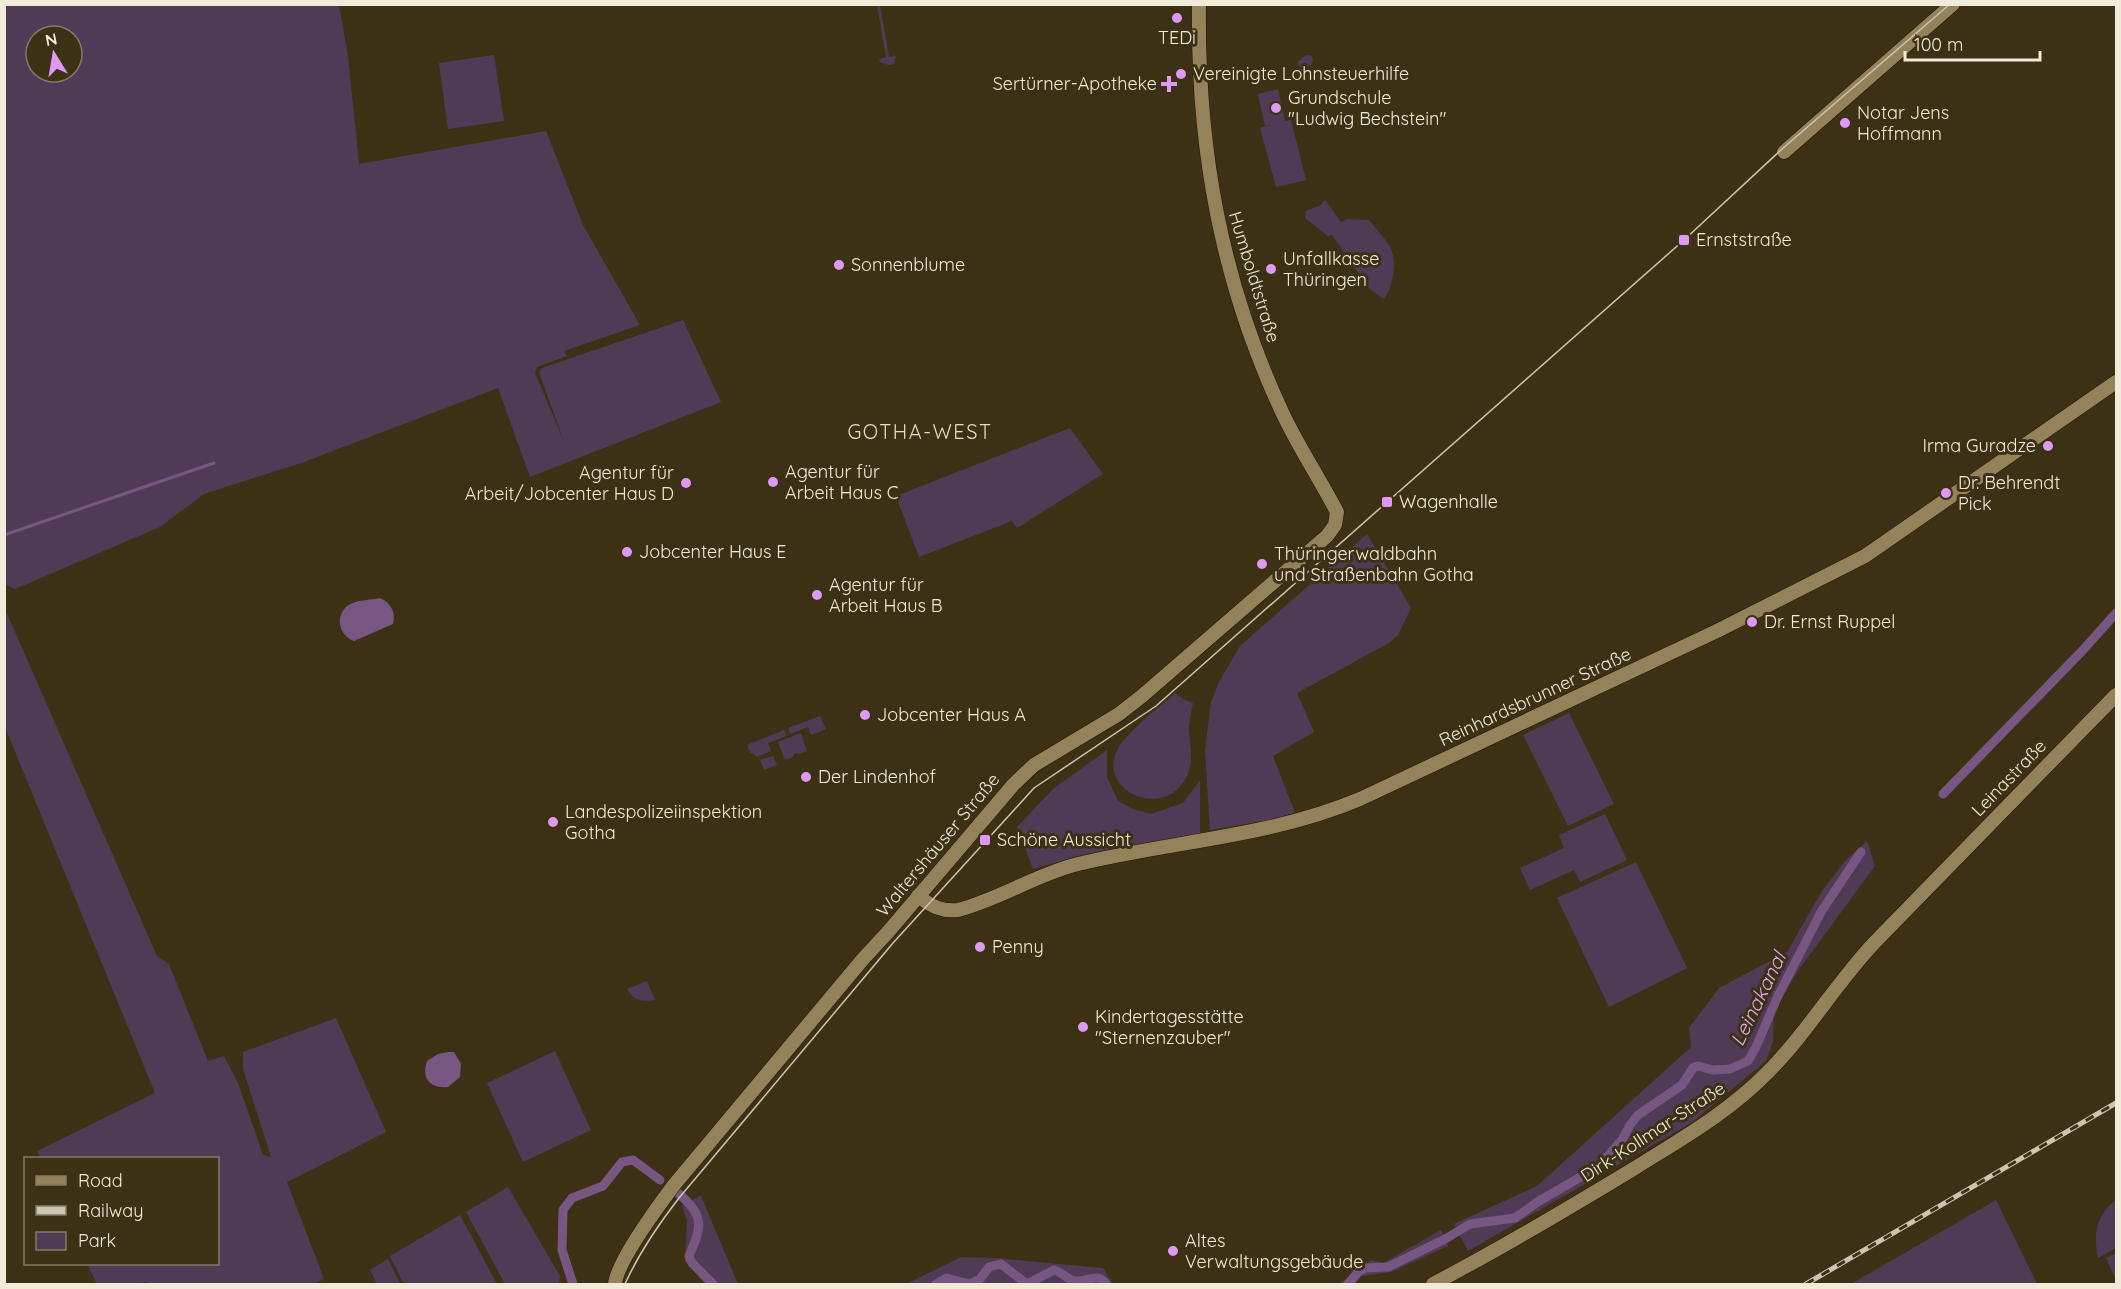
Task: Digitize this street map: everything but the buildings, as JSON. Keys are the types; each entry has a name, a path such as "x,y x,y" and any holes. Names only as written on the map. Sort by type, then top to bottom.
{"street":[{"name":"Humboldtstraße","path":"1198,4 1199,56 1206,147 1214,204 1226,258 1249,329 1282,414 1334,507"},
{"path":"1784,152 1953,4"},
{"name":"Reinhardsbrunner Straße","path":"918,896 937,908 958,910 1077,864 1269,829 1332,811 1360,799 1707,635 1865,556 2116,382"},
{"name":"Waltershäuser Straße","path":"615,1284 621,1268 650,1217 674,1185 1003,796 1035,765 1126,708 1327,536 1335,525 1337,516 1334,507"},
{"name":"Leinastraße","path":"1928,886 2116,695"},
{"name":"Dirk-Kollmar-Straße","path":"1433,1284 1599,1190 1721,1113 1760,1080 1781,1058 1856,962 1928,886"}],"green space":[{"path":"4,5 339,5 348,56 359,164 546,131 583,225 640,325 564,351 567,356 537,367 535,373 565,444 539,373 542,368 683,320 721,402 530,477 498,388 304,462 204,494 160,527 15,589 5,584"},
{"path":"877,5 880,5 889,57 896,56 894,64 881,63 879,59 886,57"},
{"path":"494,55 504,121 448,129 439,63"},
{"path":"1306,55 1312,56 1313,62 1310,66 1299,67 1298,61"},
{"path":"1278,89 1285,121 1291,120 1306,180 1276,187 1260,128 1272,125 1265,126 1258,94"},
{"path":"1323,201 1326,201 1341,222 1347,219 1369,220 1388,244 1393,257 1394,270 1384,299 1370,289 1332,235 1328,236 1305,218 1306,211 1321,205"},
{"path":"1070,428 1103,474 1017,528 1012,521 919,557 896,496"},
{"path":"1367,534 1411,608 1398,635 1389,643 1297,693 1314,732 1273,756 1295,813 1210,830 1205,750 1211,702 1219,682 1240,646"},
{"path":"5,609 157,956 169,964 208,1061 224,1056 238,1083 263,1155 271,1157 243,1069 243,1052 336,1018 386,1132 287,1182 324,1279 313,1284 152,1284 146,1282 97,1284 88,1265 219,1265 219,1157 40,1157 37,1151 155,1093 5,727"},
{"path":"1175,693 1193,703 1189,727 1191,759 1187,776 1176,790 1163,797 1149,799 1135,795 1123,787 1115,776 1114,762 1119,747 1137,726"},
{"path":"1569,713 1614,804 1568,826 1523,735"},
{"path":"820,716 826,729 811,735 808,727 790,734 788,728"},
{"path":"784,730 786,736 768,743 771,751 757,757 750,752 747,745"},
{"path":"801,733 807,751 800,754 795,753 793,757 785,760 778,742"},
{"path":"1107,750 1107,777 1118,801 1133,809 1151,814 1183,803 1200,780 1200,833 1086,854 1033,869 1017,827 1053,789"},
{"path":"773,756 777,765 764,770 760,760"},
{"path":"1605,814 1627,860 1580,882 1574,870 1530,890 1520,868 1564,848 1559,835"},
{"path":"1867,841 1875,866 1800,968 1774,1009 1773,1041 1766,1061 1691,1123 1468,1251 1454,1224 1537,1186 1691,1047 1689,1028 1719,988 1787,952 1822,891 1846,860"},
{"path":"1636,862 1687,968 1609,1007 1557,898"},
{"path":"647,981 655,1000 639,1000 627,989"},
{"path":"555,1051 591,1130 523,1162 487,1083"},
{"path":"508,1187 560,1276 559,1284 505,1284 466,1212"},
{"path":"700,1196 738,1284 705,1284 685,1261 687,1220 682,1206"},
{"path":"1996,1200 2037,1284 1851,1284"},
{"path":"2116,1200 2116,1248 2098,1258 2096,1233 2100,1219"},
{"path":"460,1215 497,1284 404,1284 390,1256"},
{"path":"1441,1230 1448,1246 1391,1272 1362,1276 1355,1284 1339,1284 1371,1260 1383,1263"},
{"path":"2116,1253 2116,1280 2106,1258"},
{"path":"961,1257 1103,1268 1113,1284 906,1284"},
{"path":"388,1259 400,1284 377,1284 370,1270"}],"shaded area":[{"path":"380,598 392,608 393,624 354,641 349,639 340,626 343,610 354,602"},
{"path":"454,1052 461,1064 460,1077 448,1087 436,1086 426,1077 427,1061 438,1054"}],"waterway":[{"path":"4,535 214,463"},
{"name":"Leinakanal","path":"1943,794 2116,613"},
{"name":"Leinakanal","path":"1348,1284 1358,1272 1365,1268 1388,1267 1470,1224 1515,1218 1539,1201 1598,1167 1622,1140 1638,1115 1682,1085 1693,1068 1698,1066 1713,1070 1730,1069 1748,1061 1821,912 1861,852"},
{"name":"Leinakanal","path":"573,1284 562,1250 563,1210 572,1198 603,1186 622,1162 633,1160 660,1180"},
{"name":"Leinakanal","path":"678,1193 697,1215 697,1237 689,1256 692,1263 713,1284"},
{"name":"Leinakanal","path":"936,1284 946,1278 970,1284 980,1279 989,1267 1001,1264 1027,1284 1054,1270 1072,1280 1099,1278 1106,1284"}],"tram line":[{"path":"625,1284 649,1240 679,1198 893,943 1034,788 1156,706 1684,240 1782,149 1950,4"}],"railway":[{"path":"1806,1284 2116,1103"}],"place":[{"name":"TEDi","path":"1177,18"},
{"name":"Vereinigte Lohnsteuerhilfe","path":"1181,74"},
{"name":"Sertürner-Apotheke","path":"1169,84"},
{"name":"Grundschule \"Ludwig Bechstein\"","path":"1276,108"},
{"name":"Notar Jens Hoffmann","path":"1845,123"},
{"name":"Ernststraße","path":"1684,240"},
{"name":"Sonnenblume","path":"839,265"},
{"name":"Unfallkasse Thüringen","path":"1271,269"},
{"name":"Irma Guradze","path":"2048,446"},
{"name":"Agentur für Arbeit Haus C","path":"773,482"},
{"name":"Agentur für Arbeit/Jobcenter Haus D","path":"686,483"},
{"name":"Dr. Behrendt Pick","path":"1946,493"},
{"name":"Wagenhalle","path":"1387,502"},
{"name":"Jobcenter Haus E","path":"627,552"},
{"name":"Thüringerwaldbahn und Straßenbahn Gotha","path":"1262,564"},
{"name":"Agentur für Arbeit Haus B","path":"817,595"},
{"name":"Dr. Ernst Ruppel","path":"1752,622"},
{"name":"Jobcenter Haus A","path":"865,715"},
{"name":"Der Lindenhof","path":"806,777"},
{"name":"Landespolizeiinspektion Gotha","path":"553,822"},
{"name":"Schöne Aussicht","path":"985,840"},
{"name":"Penny","path":"980,947"},
{"name":"Kindertagesstätte \"Sternenzauber\"","path":"1083,1027"},
{"name":"Altes Verwaltungsgebäude","path":"1173,1251"}],"district":[{"name":"GOTHA-WEST","path":"920,432"}]}
